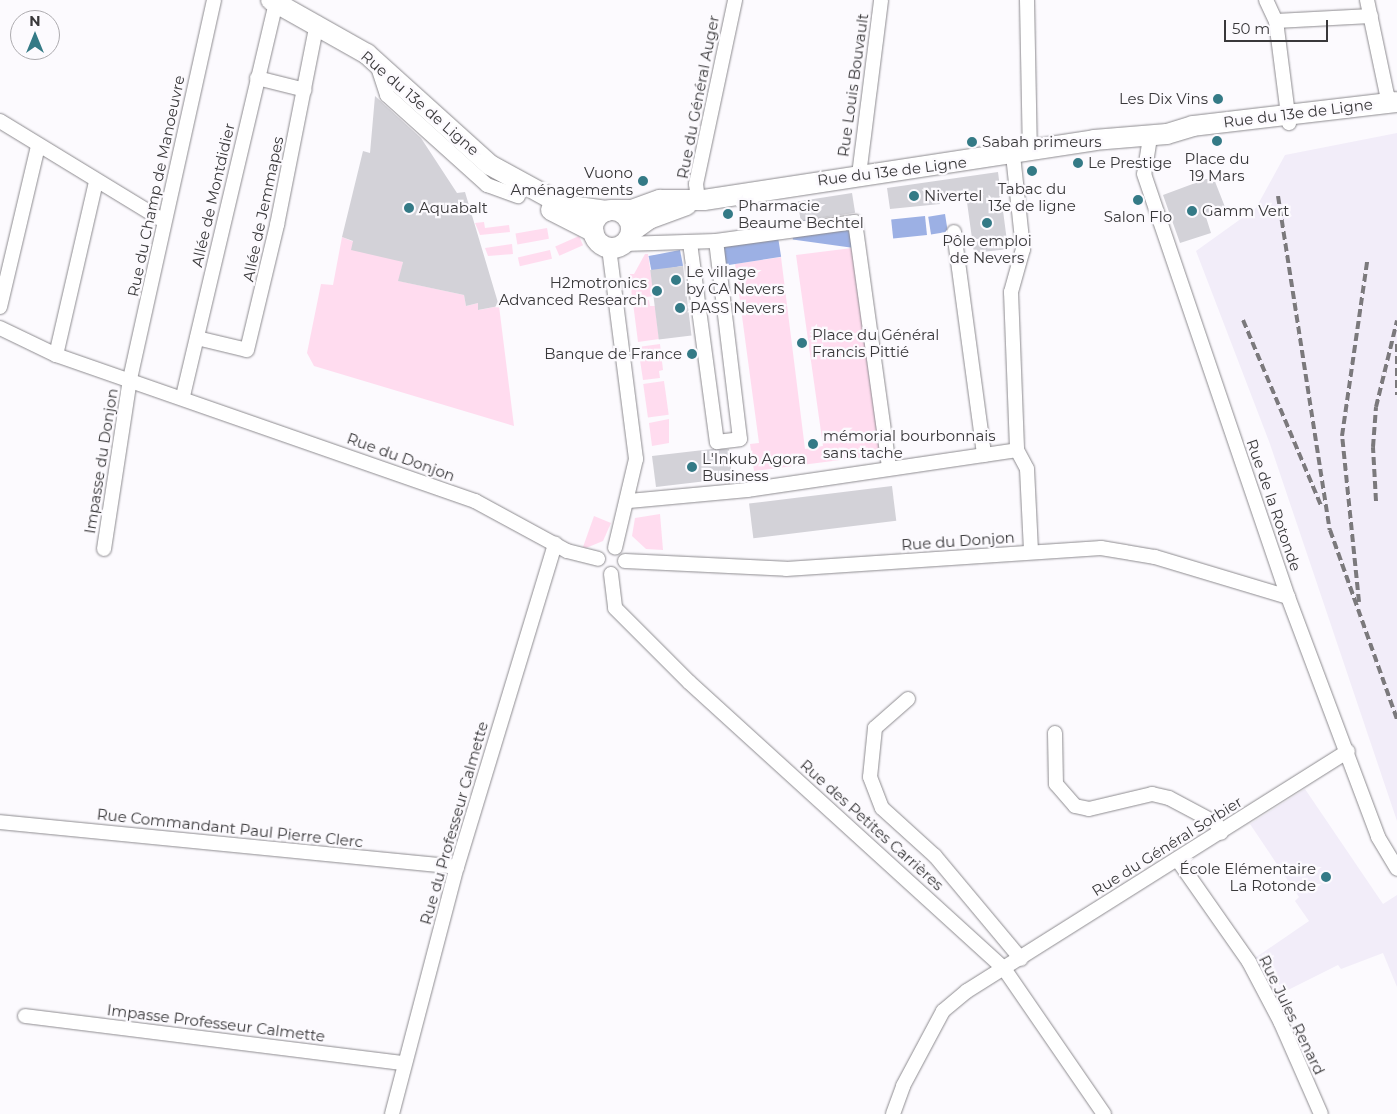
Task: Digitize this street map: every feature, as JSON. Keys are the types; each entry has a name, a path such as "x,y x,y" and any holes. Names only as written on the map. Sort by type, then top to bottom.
{"main road":[{"name":"Rue du 13e de Ligne","path":"273,1 317,23 377,64 490,165 563,205 609,211 632,210 660,200 701,200 859,175 1081,144 1257,123"},
{"name":"Rue du 13e de Ligne","path":"1081,144 1149,144 1208,129 1257,123 1287,111 1396,105"},
{"name":"Rue du 13e de Ligne","path":"490,165 499,181 518,196 594,232"},
{"name":"Rue du 13e de Ligne","path":"621,243 649,219 701,200"},
{"path":"609,211 626,216 621,243 599,242 594,232 596,220 609,211"}],"street":[{"name":"Rue du Champ de Manoeuvre","path":"130,379 214,0"},
{"name":"Rue du Général Auger","path":"701,200 696,184 735,0"},
{"name":"Rue Louis Bouvault","path":"859,175 881,0"},
{"path":"1027,0 1022,153 1024,249 1011,292 1017,450 1027,469 1031,552"},
{"path":"1266,0 1276,20 1287,111"},
{"path":"1367,0 1387,95 1396,105"},
{"name":"Allée de Montdidier","path":"185,397 273,1"},
{"path":"1276,20 1371,16"},
{"name":"Allée de Jemmapes","path":"197,338 247,350 305,90 317,23"},
{"path":"377,64 387,95 487,185 518,196"},
{"path":"257,78 305,90"},
{"path":"0,121 96,182 164,221"},
{"name":"Rue de la Rotonde","path":"1149,144 1144,174 1288,597 1348,750 1378,837 1397,869"},
{"path":"0,307 4,274 38,146"},
{"path":"56,355 96,182"},
{"path":"615,548 629,501 636,459 614,270 621,243 716,241 855,222 889,468"},
{"path":"954,232 984,455"},
{"path":"690,243 717,442 740,439 716,241"},
{"name":"Rue du Donjon","path":"0,328 56,355 185,397 475,501 555,544 598,559"},
{"name":"Impasse du Donjon","path":"104,549 130,379"},
{"path":"629,501 677,499 1017,450"},
{"name":"Rue du Professeur Calmette","path":"392,1114 402,1063 457,867 555,544"},
{"path":"615,548 625,561 619,572 611,574 603,571 598,559 604,550 615,548"},
{"name":"Rue du Donjon","path":"625,561 786,569 1031,552 1120,550 1155,556 1288,597"},
{"name":"Rue des Petites Carrières","path":"611,574 611,597 622,615 689,682 1005,970 1104,1114"},
{"path":"908,699 875,728 870,777 882,808 935,856 1021,959"},
{"path":"1055,732 1056,784 1075,806 1089,809 1152,794 1190,809 1216,824 1221,833"},
{"name":"Rue du Général Sorbier","path":"893,1114 902,1086 943,1011 967,990 1005,970 1348,750"},
{"name":"Rue Commandant Paul Pierre Clerc","path":"0,822 457,867"},
{"name":"Rue Jules Renard","path":"1177,860 1249,962 1281,1023 1321,1114"},
{"name":"Impasse Professeur Calmette","path":"25,1016 402,1063"}],"shaded area":[{"path":"1397,133 1397,821 1270,444 1196,251 1256,208 1285,155"},
{"path":"484,222 485,228 509,225 510,232 480,235 475,223"},
{"path":"547,228 549,239 517,244 515,234"},
{"path":"579,236 583,245 559,256 555,247"},
{"path":"342,237 403,262 399,281 464,295 466,306 478,303 479,310 499,306 514,426 314,366 307,353 321,284 333,285"},
{"path":"512,244 513,254 488,256 485,248"},
{"name":"Place du Général Francis Pittié","path":"852,248 888,454 754,471 750,444 759,443 735,264 781,257 805,449 823,446 796,255"},
{"path":"550,250 552,259 520,266 518,257"},
{"path":"645,254 648,254 654,296 632,299 630,274 634,274"},
{"path":"649,300 650,306 655,306 659,339 638,342 633,303"},
{"path":"660,344 663,370 659,371 660,378 643,380 638,347"},
{"path":"664,381 669,415 648,418 643,384"},
{"path":"669,419 669,443 652,446 649,423"},
{"path":"660,514 663,550 646,549 632,536 635,518"},
{"path":"594,516 611,523 603,541 586,548 583,547"},
{"name":"École Elémentaire La Rotonde","path":"1305,789 1383,904 1397,895 1397,987 1383,953 1341,969 1338,965 1276,996 1255,958 1309,921 1295,901 1299,897 1250,824"}],"water":[{"path":"945,214 948,232 931,234 928,217"},
{"path":"925,216 927,235 893,238 891,220"},
{"path":"796,219 855,227 852,248 793,239"},
{"path":"778,237 781,257 721,266 718,247"},
{"path":"680,250 683,266 652,272 649,256"}],"building":[{"name":"Aquabalt","path":"375,96 421,138 457,193 465,192 499,306 478,310 478,303 466,306 464,295 398,281 403,262 351,250 353,241 342,237 363,151 370,153"},
{"name":"Pôle emploi de Nevers","path":"998,172 1008,249 974,253 966,195 939,199 940,204 890,209 887,188"},
{"name":"Gamm Vert","path":"1206,179 1214,179 1225,207 1205,214 1211,233 1180,243 1163,195"},
{"path":"852,193 855,213 801,221 798,202"},
{"path":"683,266 692,335 659,339 650,270"},
{"name":"L'Inkub Agora Business","path":"712,449 729,449 732,478 656,487 652,456"},
{"path":"892,486 896,521 753,538 749,504"}],"railway":[{"path":"1278,196 1330,530 1397,719"},
{"path":"1359,602 1342,436 1367,262"},
{"path":"1243,320 1321,506"},
{"path":"1376,501 1373,447 1376,407 1397,321"},
{"path":"1397,344 1397,395"}],"place":[{"name":"Les Dix Vins","path":"1218,99"},
{"name":"Place du 19 Mars","path":"1217,141"},
{"name":"Sabah primeurs","path":"972,142"},
{"name":"Le Prestige","path":"1078,163"},
{"name":"Tabac du 13e de ligne","path":"1032,171"},
{"name":"Vuono Aménagements","path":"643,181"},
{"name":"Nivertel","path":"914,196"},
{"name":"Salon Flo","path":"1138,200"},
{"name":"Aquabalt","path":"409,208"},
{"name":"Gamm Vert","path":"1192,211"},
{"name":"Pharmacie Beaume Bechtel","path":"728,214"},
{"name":"Pôle emploi de Nevers","path":"987,223"},
{"name":"Le village by CA Nevers","path":"676,280"},
{"name":"H2motronics Advanced Research","path":"657,291"},
{"name":"PASS Nevers","path":"680,308"},
{"name":"Place du Général Francis Pittié","path":"802,343"},
{"name":"Banque de France","path":"692,354"},
{"name":"mémorial bourbonnais sans tache","path":"813,444"},
{"name":"L'Inkub Agora Business","path":"692,467"},
{"name":"École Elémentaire La Rotonde","path":"1326,877"}]}
